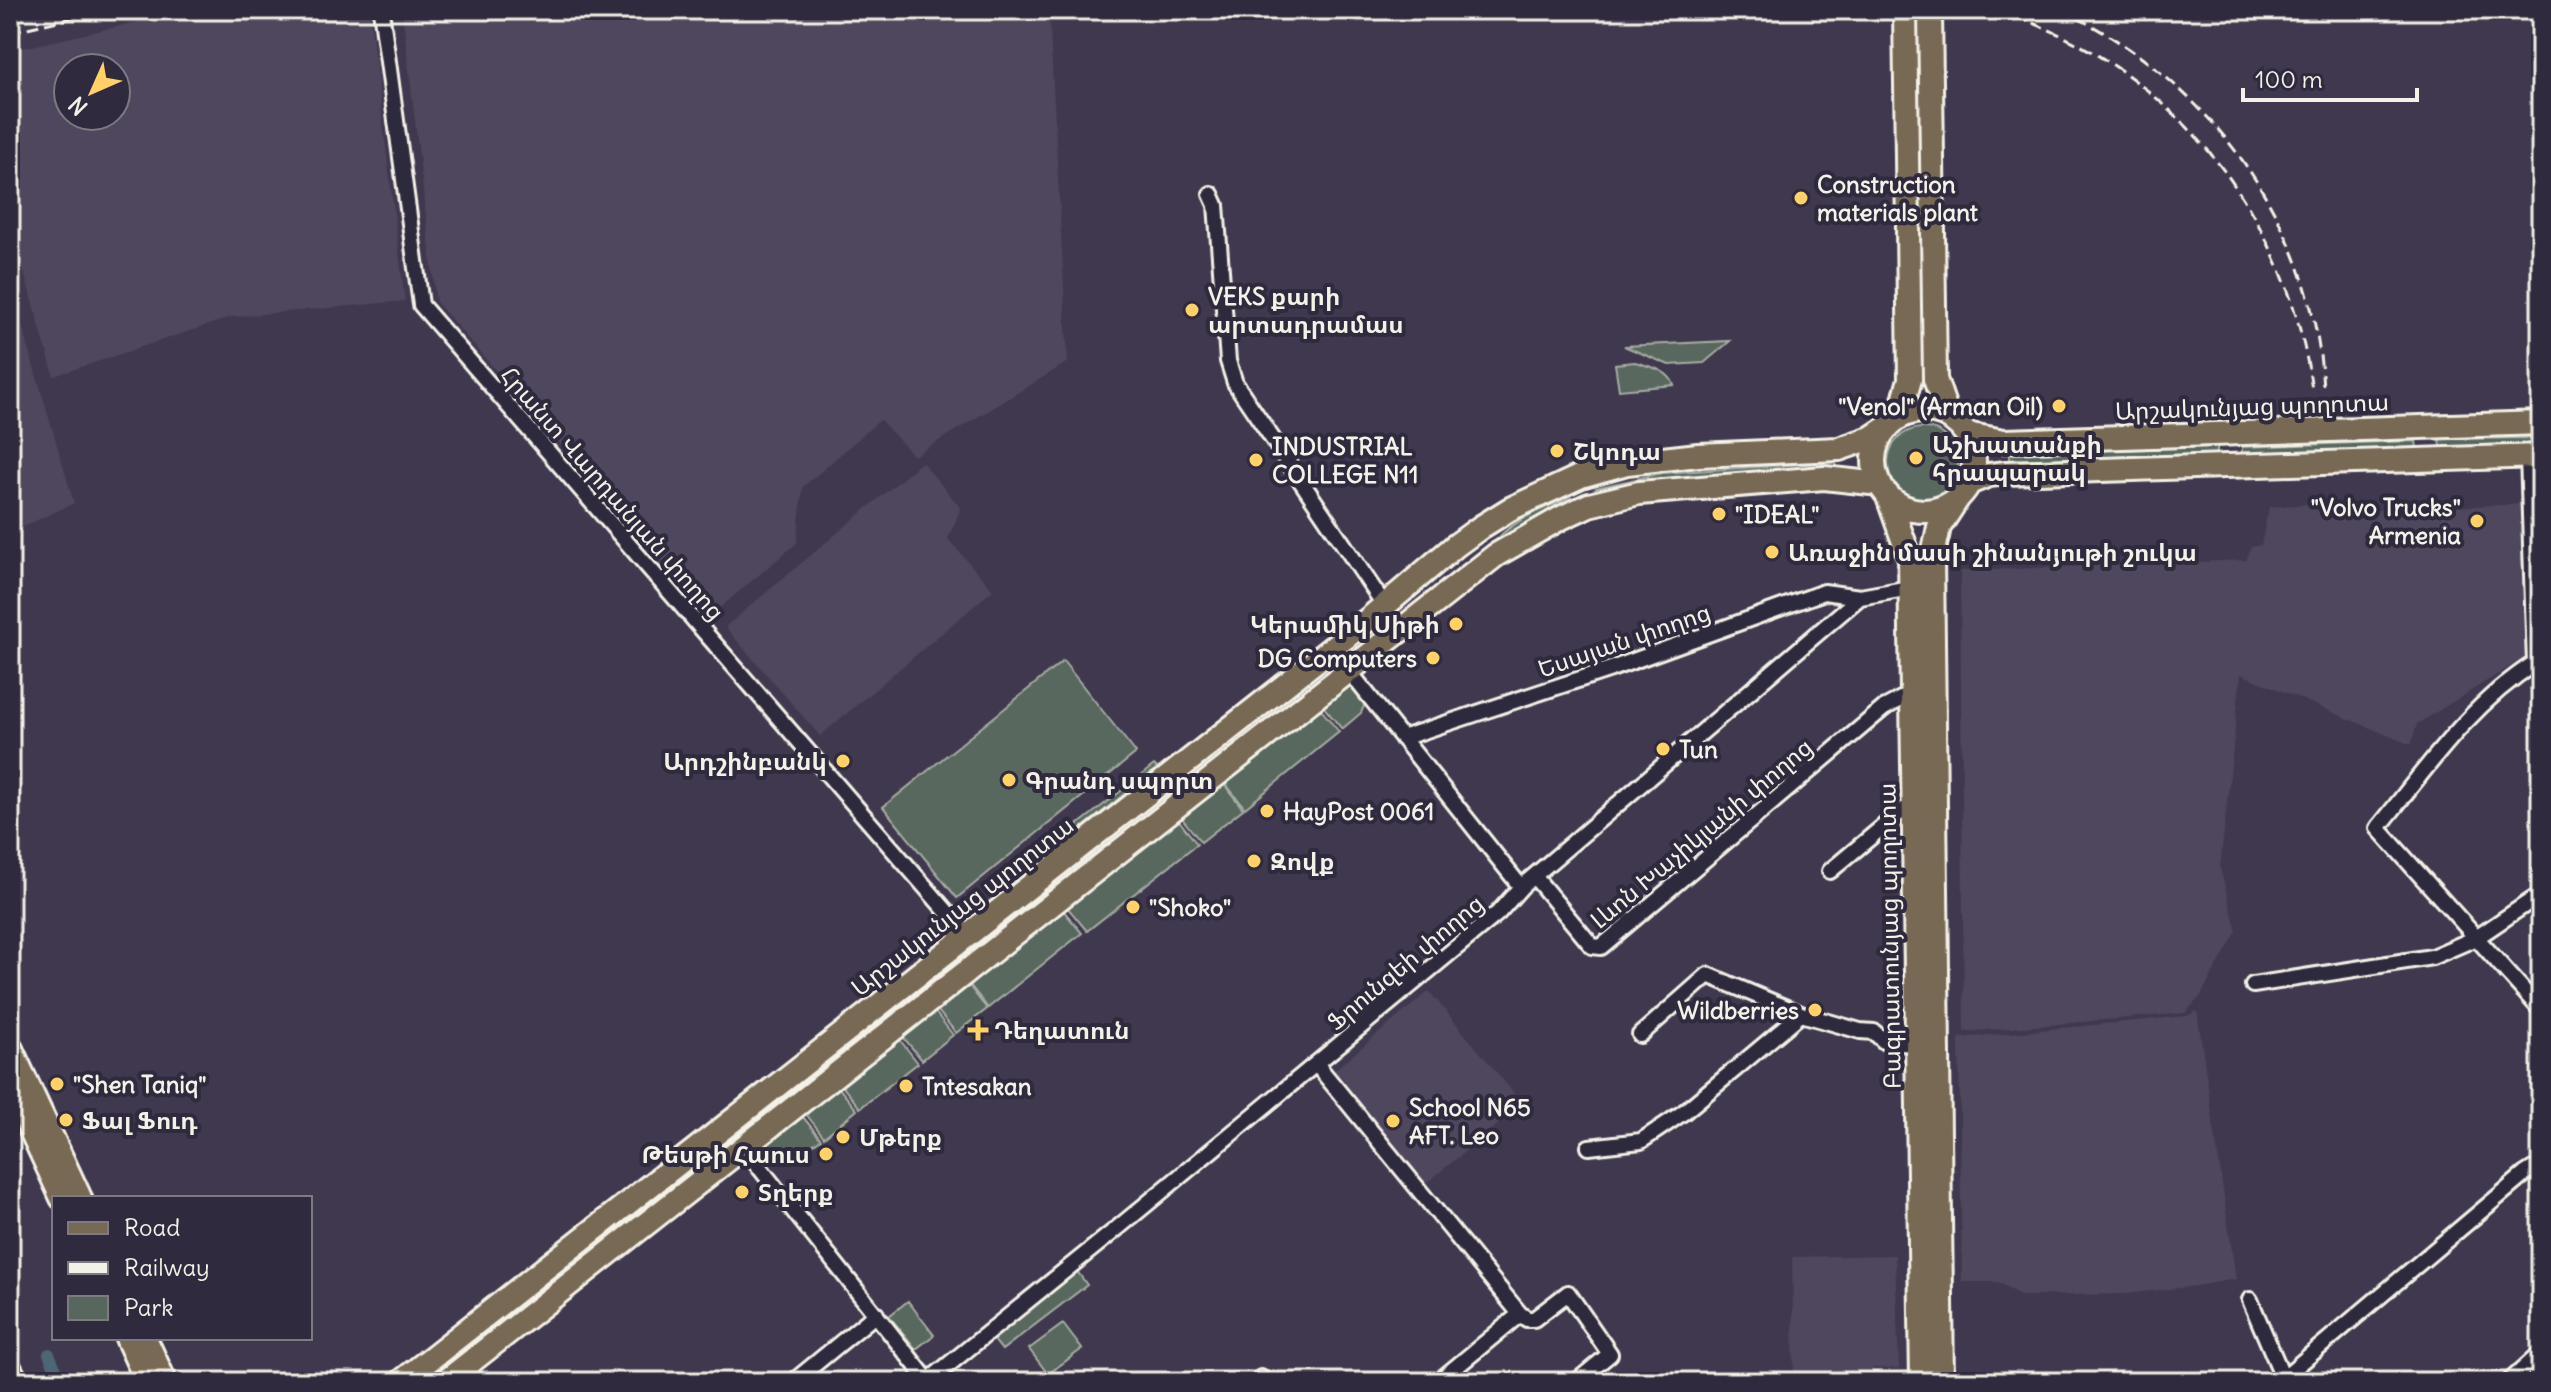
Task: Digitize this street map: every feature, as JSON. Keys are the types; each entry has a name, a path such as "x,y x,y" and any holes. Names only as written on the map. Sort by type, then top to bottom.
{"main road":[{"path":"1905,10 1910,379 1894,422 1882,436 1875,460 1884,489 1899,504 1914,510 1929,511 1945,507 1989,475 2006,473 2534,456"},
{"path":"1930,10 1935,379 1948,417 1966,434 1974,458 1963,491"},
{"path":"1894,422 1923,411 1948,417"},
{"name":"Արշակունյաց պողոտա","path":"401,1382 1385,606 1455,546 1499,516 1581,476 1627,463 1698,455 1839,449 1871,438 1894,422"},
{"name":"Արշակունյաց պողոտա","path":"1966,434 2004,441 2541,423"},
{"path":"2234,433 2225,449 2234,466"},
{"path":"1581,476 1575,490 1589,505"},
{"path":"445,1382 1496,555 1589,505 1639,493 1824,478 1884,489"},
{"name":"Բագրատունյաց պողոտա","path":"1884,489 1910,559 1922,1382"},
{"name":"Բագրատունյաց պողոտա","path":"1942,1382 1932,560 1939,527 1963,491"},
{"path":"1385,606 1402,629"},
{"path":"967,935 985,958"},
{"path":"10,1047 79,1196"},
{"path":"10,1085 61,1196"},
{"path":"529,1281 527,1301 549,1301"},
{"path":"497,1306 514,1313 513,1329"},
{"path":"128,1340 147,1382"},
{"path":"146,1340 165,1382"}],"street":[{"name":"Հրանտ Վարդանյան փողոց","path":"381,10 421,305 967,935"},
{"path":"1211,194 1216,205 1228,361 1235,383 1385,606"},
{"path":"2534,456 2535,663 2507,680 2464,721 2378,828 2541,1010"},
{"path":"1860,597 1910,588"},
{"name":"Եսայան փողոց","path":"1402,738 1611,669 1824,592 1860,597"},
{"name":"Ֆրունզեի փողոց","path":"928,1382 1498,913 1521,887 1860,597"},
{"path":"1349,671 1521,887"},
{"name":"Լևոն Խաչիկյանի փողոց","path":"1534,876 1592,946 1601,947 1884,708 1901,699 1912,698"},
{"path":"1830,871 1903,810 1914,811"},
{"path":"2253,985 2432,957 2476,938 2541,894"},
{"path":"1640,1035 1708,975 1801,1014 1874,1032 1885,1042 1917,1044"},
{"path":"1589,1147 1641,1141 1684,1112 1801,1014"},
{"path":"1317,1065 1520,1314 1534,1319 1568,1293 1610,1354 1576,1382"},
{"path":"744,1148 928,1382"},
{"path":"2250,1300 2284,1380 2525,1174 2533,1169 2541,1171"},
{"path":"793,1382 876,1314"},
{"path":"1438,1382 1520,1314"},
{"path":"2509,1382 2541,1353"},
{"path":"10,1361 20,1380"}],"shaded area":[{"path":"369,10 405,301 232,317 54,376 10,225 10,51 168,15"},
{"path":"402,10 1049,10 1068,362 914,456 880,420 803,487 797,543 710,616 436,302"},
{"path":"10,285 74,503 10,533"},
{"path":"922,462 961,508 948,539 993,590 820,736 725,627"},
{"path":"2321,503 2321,512 2523,504 2526,657 2417,724 2411,745 2241,674 2220,868 2237,931 2200,997 2185,1013 1964,1032 1960,571 2246,560 2251,547 2261,545 2269,507"},
{"path":"1429,991 1523,1104 1424,1185 1331,1073"},
{"path":"2197,1011 2236,1279 2126,1294 2021,1296 1998,1282 1962,1282 1959,1038 2187,1016"},
{"path":"1895,1255 1899,1369 1873,1368 1872,1379 1794,1378 1792,1257"}],"green space":[{"path":"1730,341 1704,363 1669,365 1624,346"},
{"path":"1635,362 1663,372 1674,385 1619,390 1615,364"},
{"path":"1930,428 1952,443 1958,463 1956,477 1948,488 1937,496 1916,498 1898,488 1890,477 1888,456 1898,438 1909,430"},
{"path":"2541,438 2541,446 2441,447 2440,439"},
{"path":"2416,441 2417,448 2242,454 2242,447"},
{"path":"2217,447 2217,454 2010,460 2010,453"},
{"path":"1836,462 1837,470 1599,495 1596,488 1662,473"},
{"path":"1571,498 1574,504 1496,540 1521,520"},
{"name":"Գրանդ սպորտ","path":"1063,661 1136,753 957,898 883,807"},
{"path":"1348,684 1365,704 1361,713 1342,729 1322,705"},
{"path":"1319,707 1339,732 1245,808 1225,783"},
{"path":"1154,765 1157,768 1068,839 1065,835"},
{"path":"1224,784 1243,809 1201,842 1181,817"},
{"path":"1178,819 1197,844 1087,931 1067,907"},
{"path":"1063,910 1082,933 988,1008 970,985"},
{"path":"969,986 987,1009 956,1033 938,1011"},
{"path":"935,1012 953,1035 922,1060 903,1037"},
{"path":"900,1040 918,1063 860,1108 842,1086"},
{"path":"839,1088 857,1110 824,1137 806,1114"},
{"path":"803,1117 821,1139 782,1160 774,1160 760,1151"},
{"path":"1077,1271 1087,1285 1002,1350 993,1339"},
{"path":"908,1301 934,1335 916,1349 889,1316"},
{"path":"1063,1324 1082,1349 1048,1374 1029,1349"}],"waterway":[{"path":"49,1354 61,1382"}],"railway":[{"path":"10,32 106,10"},
{"path":"1999,10 2036,24 2094,53 2138,83 2177,117 2212,155 2242,196 2267,241 2287,289 2302,338 2312,390"},
{"path":"2061,10 2114,39 2163,75 2207,117 2245,164 2276,216 2300,271 2316,329 2323,390"}],"place":[{"name":"Construction materials plant","path":"1801,198"},
{"name":"VEKS քարի արտադրամաս","path":"1192,310"},
{"name":"\"Venol\" (Arman Oil)","path":"2059,406"},
{"name":"Շկոդա","path":"1557,451"},
{"name":"Աշխատանքի հրապարակ","path":"1916,458"},
{"name":"INDUSTRIAL COLLEGE N11","path":"1256,460"},
{"name":"\"IDEAL\"","path":"1719,514"},
{"name":"\"Volvo Trucks\" Armenia","path":"2477,521"},
{"name":"Առաջին մասի շինանյութի շուկա","path":"1772,552"},
{"name":"Կերամիկ Սիթի","path":"1456,624"},
{"name":"DG Computers","path":"1433,658"},
{"name":"Tun","path":"1663,749"},
{"name":"Արդշինբանկ","path":"843,761"},
{"name":"Գրանդ սպորտ","path":"1009,780"},
{"name":"HayPost 0061","path":"1267,811"},
{"name":"Զովք","path":"1254,861"},
{"name":"\"Shoko\"","path":"1133,907"},
{"name":"Wildberries","path":"1815,1010"},
{"name":"Դեղատուն","path":"978,1030"},
{"name":"\"Shen Taniq\"","path":"57,1084"},
{"name":"Tntesakan","path":"906,1086"},
{"name":"Ֆալ Ֆուդ","path":"66,1120"},
{"name":"School N65 AFT. Leo","path":"1393,1121"},
{"name":"Մթերք","path":"843,1137"},
{"name":"Թեսթի Հաուս","path":"826,1154"},
{"name":"Տղերք","path":"742,1192"}]}
